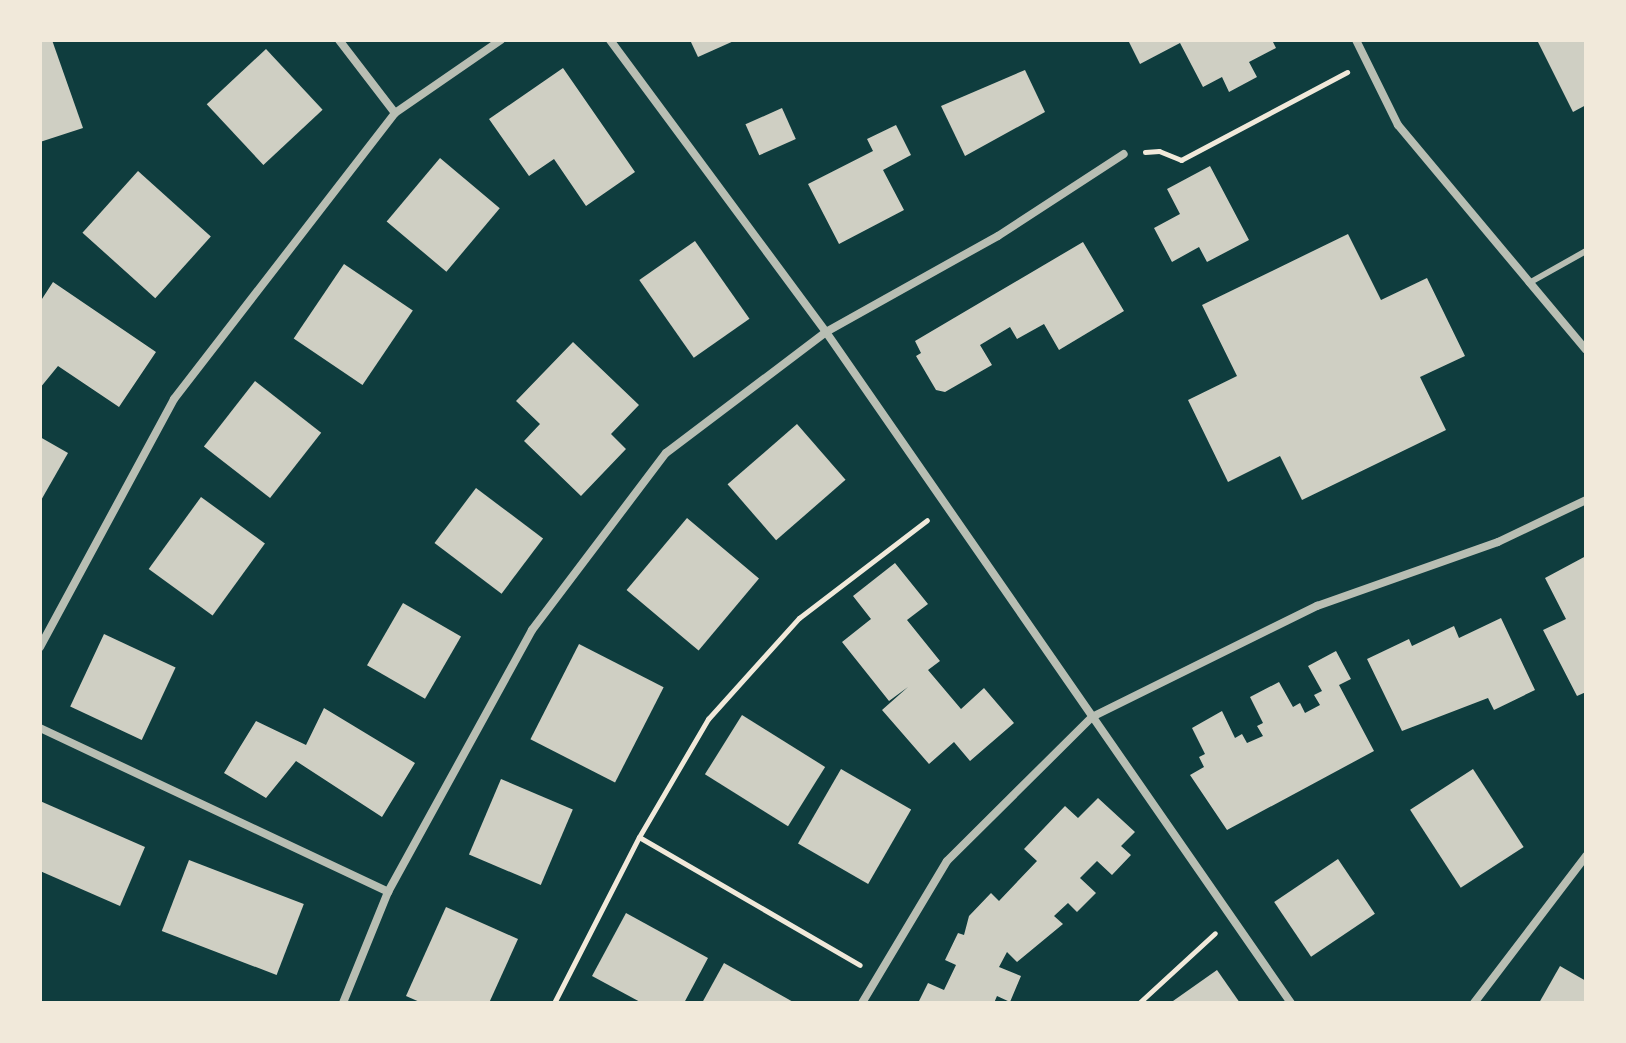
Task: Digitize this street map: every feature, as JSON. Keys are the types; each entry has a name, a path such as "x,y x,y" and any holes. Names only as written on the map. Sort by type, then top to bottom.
{"street":[{"path":"339,40 395,113"},
{"path":"40,647 174,399 395,113 501,40"},
{"path":"610,40 826,332 944,508 1291,1003"},
{"path":"1356,40 1398,125 1586,350"},
{"path":"343,1003 388,892 532,630 666,453 826,332 998,236 1124,154"},
{"path":"862,1003 947,861 1092,717 1317,606 1498,542 1586,500"},
{"path":"40,728 388,892"},
{"path":"1474,1003 1562,881 1586,856"}],"lane":[{"path":"1529,283 1586,251"}],"path":[{"path":"1124,154 1159,151 1181,160 1365,63"},
{"path":"554,1003 639,837 708,719 799,618 944,508"},
{"path":"639,837 877,976"},
{"path":"1139,1003 1230,919"}],"building":[{"path":"40,40 52,40 83,128 40,142"},
{"path":"690,40 736,40 698,57"},
{"path":"1128,40 1272,40 1276,48 1249,62 1257,77 1229,92 1222,77 1203,87 1180,43 1140,64"},
{"path":"1537,40 1586,40 1586,105 1573,112"},
{"path":"266,49 323,110 263,165 207,104"},
{"path":"563,68 635,172 586,206 554,159 529,176 489,119"},
{"path":"1025,70 1045,112 965,156 941,106"},
{"path":"782,108 796,139 759,155 745,124"},
{"path":"896,125 911,155 883,170 904,210 839,244 808,184 873,151 867,139"},
{"path":"440,158 500,208 446,272 387,222"},
{"path":"1210,166 1249,240 1207,262 1199,247 1172,262 1154,228 1180,214 1167,189"},
{"path":"138,171 211,237 155,298 82,233"},
{"path":"1348,234 1381,300 1427,278 1465,356 1420,377 1446,430 1302,500 1280,456 1228,482 1188,400 1237,376 1202,305"},
{"path":"695,241 749,319 694,358 639,280"},
{"path":"1083,242 1124,311 1059,350 1044,324 1017,339 1010,327 980,345 992,365 945,392 936,390 916,356 921,353 915,341"},
{"path":"344,264 413,310 362,385 294,339"},
{"path":"53,282 156,352 119,407 58,366 40,388 40,302"},
{"path":"573,342 639,405 611,434 626,449 581,496 524,441 540,424 516,401"},
{"path":"255,381 321,433 270,498 204,446"},
{"path":"797,424 846,480 776,540 728,484"},
{"path":"40,437 68,453 40,502"},
{"path":"476,488 543,539 502,594 434,543"},
{"path":"201,497 265,543 213,615 149,569"},
{"path":"687,518 759,578 699,650 627,590"},
{"path":"1586,556 1586,692 1577,696 1543,630 1566,619 1545,578"},
{"path":"895,563 928,604 907,620 940,661 928,670 961,709 984,688 1014,723 970,761 954,742 929,764 882,710 908,687 889,701 842,642 871,619 853,596"},
{"path":"403,603 461,636 425,699 367,665"},
{"path":"1501,618 1535,690 1494,710 1488,698 1402,731 1367,659 1409,639 1412,646 1454,626 1459,638"},
{"path":"104,634 176,667 142,740 70,707"},
{"path":"579,644 664,687 615,782 530,739"},
{"path":"1336,651 1351,679 1339,685 1374,751 1227,830 1190,775 1204,767 1199,757 1205,754 1192,728 1222,711 1235,738 1242,734 1247,743 1263,736 1257,726 1263,723 1250,697 1279,682 1293,707 1300,703 1305,713 1320,705 1314,695 1322,691 1308,666"},
{"path":"324,708 415,763 382,817 296,761 266,798 224,773 256,721 306,745"},
{"path":"742,715 825,767 788,826 705,774"},
{"path":"841,769 911,810 868,884 798,843"},
{"path":"1473,769 1524,847 1461,888 1410,810"},
{"path":"501,779 573,809 541,885 469,854"},
{"path":"1098,798 1135,832 1121,846 1131,855 1112,875 1097,861 1080,878 1096,893 1077,912 1068,903 1054,916 1063,924 1017,962 1007,952 999,967 1021,976 1010,1002 997,996 994,1003 918,1003 928,983 944,990 956,965 945,960 958,933 964,935 969,916 991,893 999,901 1037,861 1024,849 1065,806 1078,818"},
{"path":"40,801 145,847 120,906 40,871"},
{"path":"1338,859 1375,914 1311,957 1274,902"},
{"path":"189,860 304,904 277,975 162,931"},
{"path":"446,907 518,939 489,1003 422,1003 406,996"},
{"path":"626,913 708,958 684,1003 642,1003 592,976"},
{"path":"724,963 795,1003 702,1003"},
{"path":"1560,966 1586,981 1586,1003 1539,1003"},
{"path":"1217,970 1240,1003 1174,1003 1173,1001"}]}
